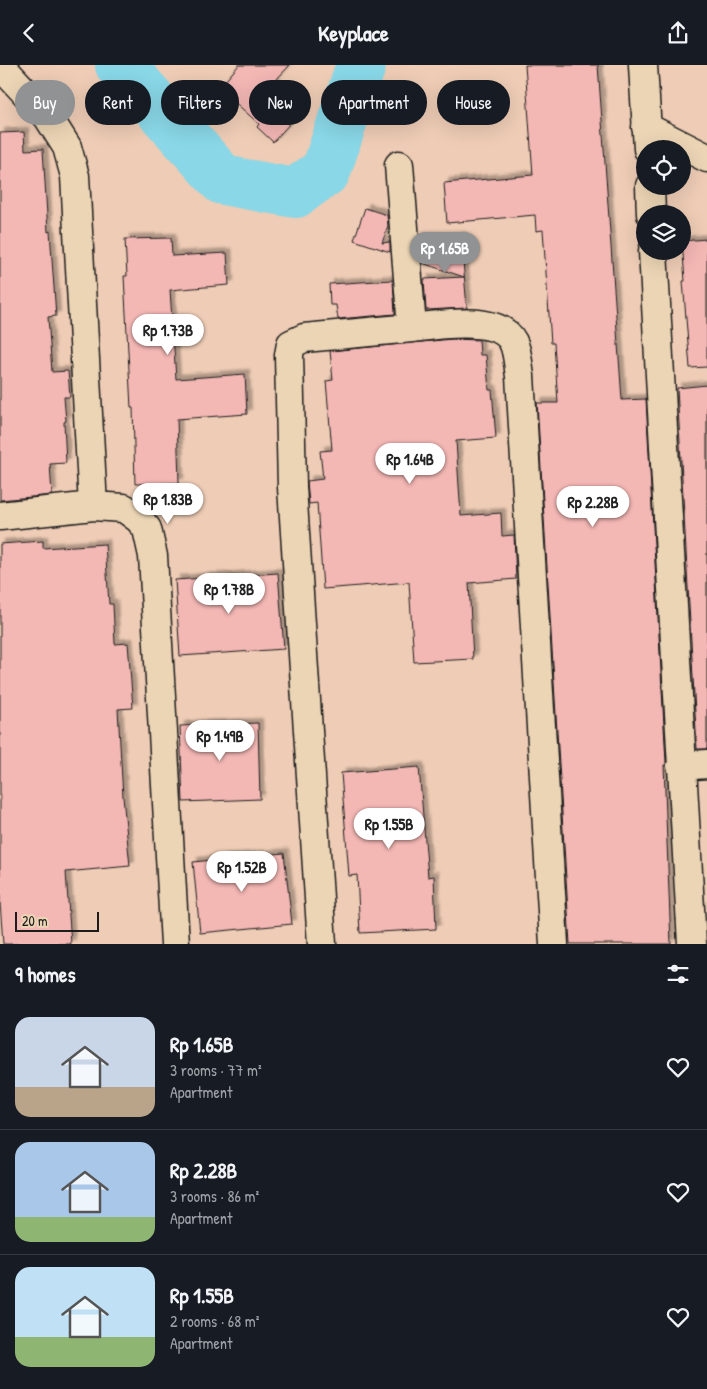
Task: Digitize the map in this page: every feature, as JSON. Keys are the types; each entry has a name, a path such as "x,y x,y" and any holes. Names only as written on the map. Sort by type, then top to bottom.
{"street":[{"path":"0,65 48,117 67,147 75,176 93,506"},
{"path":"643,65 647,138 707,159"},
{"path":"399,165 412,328"},
{"path":"654,260 694,765 692,944"},
{"path":"322,944 292,487 289,355 291,344 304,338 479,323 494,326 505,332 512,341 520,376 554,944"},
{"path":"0,516 93,506 124,508 139,519 147,529 153,556 175,944"}],"building":[{"path":"239,65 290,65 276,80 249,80 249,115 239,106 239,80 226,80"},
{"path":"525,65 598,65 622,400 646,399 666,763 664,765 671,944 570,944 537,403 558,403 554,343 551,343 543,230 536,231 535,215 447,223 444,183 533,175"},
{"path":"258,125 288,125 273,142 257,127"},
{"path":"24,132 25,150 43,149 56,316 48,317 52,372 68,371 70,397 64,397 66,463 50,464 52,495 0,500 0,133"},
{"path":"365,208 387,215 388,226 382,243 390,242 390,252 354,240"},
{"path":"461,237 467,308 426,310 424,279 464,277 422,263 421,240"},
{"path":"171,238 172,256 227,253 229,285 170,290 176,379 245,374 247,414 177,419 179,483 135,484 133,408 131,408 124,276 127,276 125,239"},
{"path":"707,239 707,367 690,368 683,281 685,281 683,260 691,260 691,240"},
{"path":"393,280 395,314 338,319 336,305 330,305 329,284"},
{"path":"452,339 479,340 480,355 486,355 489,390 492,390 496,438 456,441 461,516 501,513 502,536 514,535 516,579 469,583 473,659 414,662 409,582 323,589 317,503 309,504 307,481 323,479 320,451 332,450 326,381 333,380 330,351"},
{"path":"707,385 707,749 697,749 677,388"},
{"path":"43,541 43,548 105,544 109,604 113,604 115,644 128,643 133,708 118,709 123,797 130,866 66,872 71,944 3,944 0,902 0,544"},
{"path":"278,573 284,649 180,656 175,580"},
{"path":"258,723 260,799 183,802 180,726"},
{"path":"419,767 428,877 434,876 436,929 360,933 357,875 349,876 341,773"},
{"path":"284,853 292,924 200,933 193,862"}],"waterway":[{"path":"120,65 223,180 295,193 326,171 361,65"}]}
